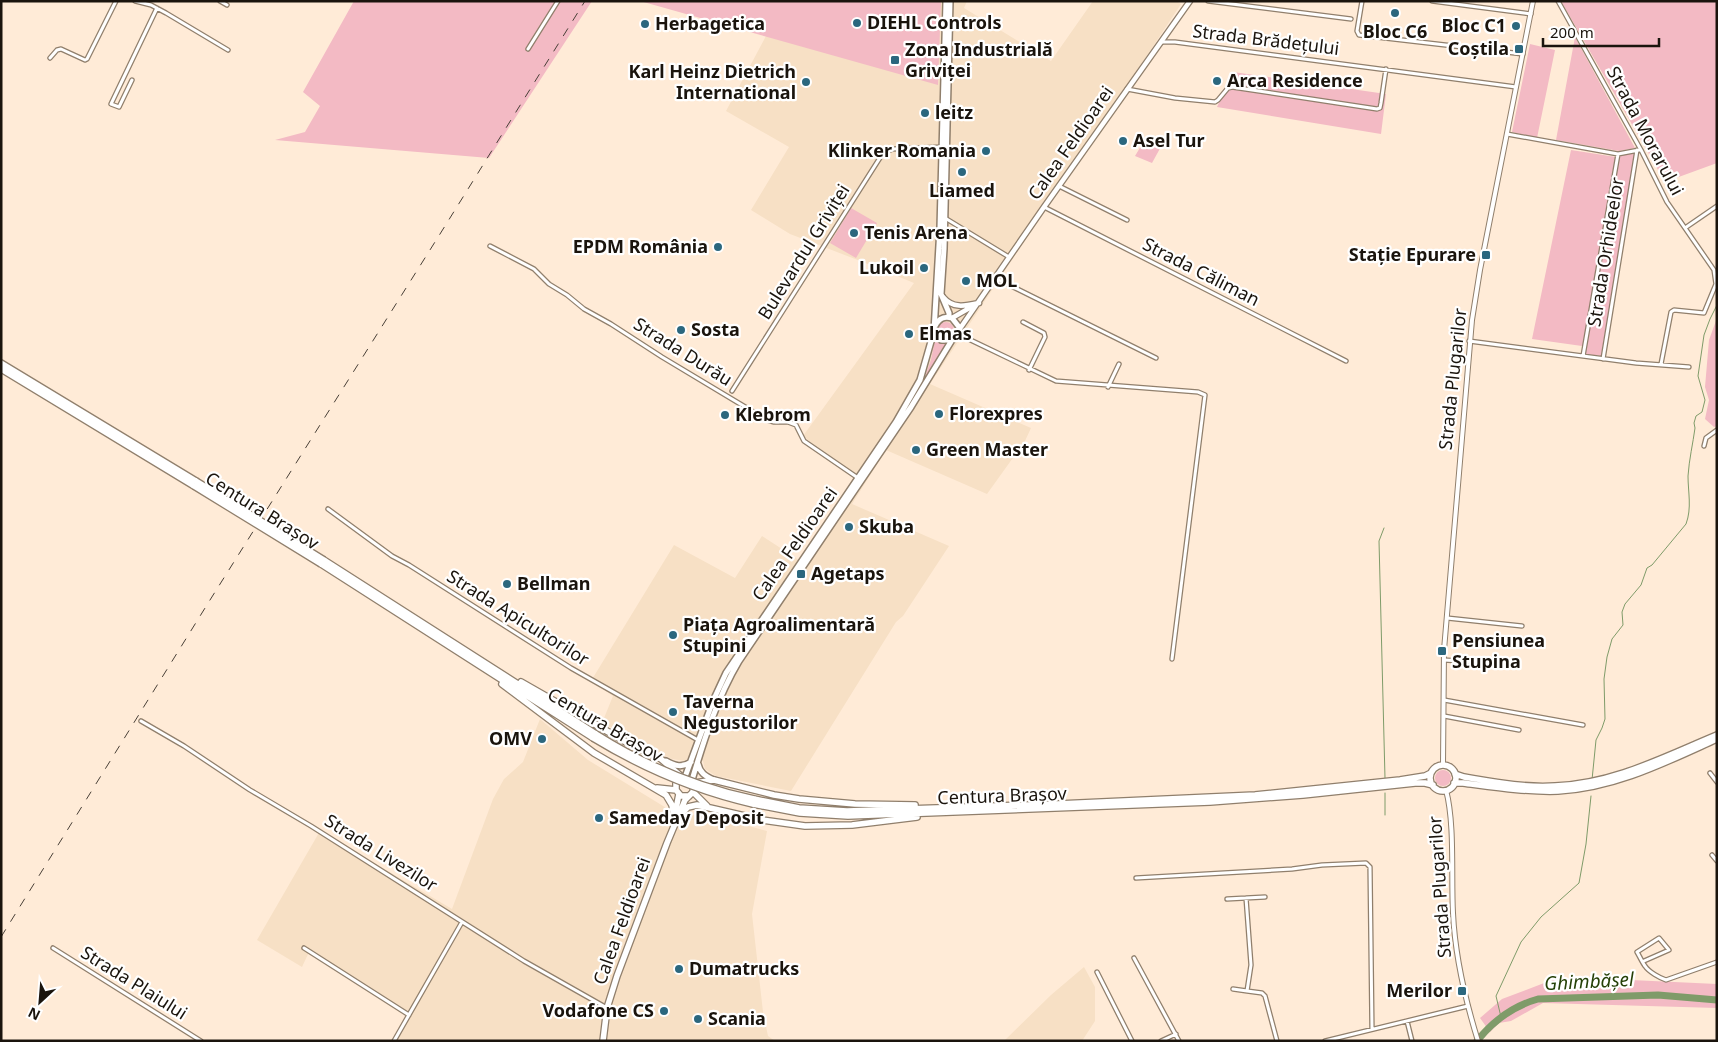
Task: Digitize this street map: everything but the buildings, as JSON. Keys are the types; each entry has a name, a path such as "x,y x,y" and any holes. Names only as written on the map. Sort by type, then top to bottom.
{"highway":[{"name":"Centura Brașov","path":"1,363 322,562 594,736 619,754 659,774 697,789 800,812 848,816 1255,795 1400,780 1425,776 1436,767 1443,765"},
{"name":"Centura Brașov","path":"1,369 195,484"},
{"path":"495,673 506,688 606,761 666,795 670,800 676,817 688,807 697,805 784,824 826,826 852,825 957,810"},
{"path":"495,673 529,687 626,742 661,758 684,777 693,781 714,780 799,800 957,810"},
{"path":"1443,765 1450,767 1455,774 1470,778 1524,786 1582,784 1599,781 1634,769 1717,735"},
{"path":"1446,790 1454,783 1539,791 1583,788 1634,775 1717,739"},
{"path":"1431,773 1430,778 1433,785"},
{"path":"1454,783 1455,774"},
{"path":"677,792 676,783 684,777"},
{"path":"691,794 693,781"},
{"name":"Centura Brașov","path":"957,810 1210,802 1284,797 1422,783 1446,790"},
{"path":"655,788 677,792 684,796 691,794"},
{"name":"Calea Feldioarei","path":"676,817 677,792"},
{"path":"691,794 707,806"},
{"name":"Calea Feldioarei","path":"603,1041 607,1008 617,976 676,817 685,800 691,794"}],"main road":[{"path":"946,1 934,330 941,340 952,340"},
{"path":"950,1 941,294 950,318 958,323 959,332"},
{"name":"Calea Feldioarei","path":"693,781 718,704 739,661 911,407 952,340 1044,206 1190,1"},
{"path":"941,294 946,301 958,306 979,303"},
{"name":"Calea Feldioarei","path":"684,777 713,701 734,659 858,478 914,392 926,365 935,325 941,319 950,318 979,303"},
{"path":"661,758 677,766 685,765 691,761"},
{"path":"698,763 700,770 705,776 714,780"}],"street":[{"path":"50,58 57,50 61,49 80,59 87,59 116,1"},
{"path":"135,1 145,2 157,8 228,50"},
{"path":"220,1 227,5"},
{"path":"528,49 558,1"},
{"path":"1208,1 1351,19"},
{"path":"1362,1 1357,31 1359,35 1523,54"},
{"path":"1432,1 1530,14"},
{"name":"Strada Plugarilor","path":"1443,765 1444,660 1470,341 1480,270 1533,1"},
{"name":"Strada Morarului","path":"1558,1 1667,202 1714,270 1716,284 1706,312 1674,310 1671,314 1661,364"},
{"path":"132,80 119,107 110,104 157,8"},
{"name":"Strada Brădețului","path":"1162,42 1175,42 1516,87"},
{"path":"1128,89 1175,98 1215,102 1228,88 1232,88 1377,109 1380,108 1382,103 1386,69"},
{"path":"1507,134 1618,154 1639,150"},
{"name":"Bulevardul Griviței","path":"732,391 883,153 893,150 942,146"},
{"name":"Strada Orhideelor","path":"1603,359 1639,150"},
{"path":"1583,356 1618,154"},
{"path":"1059,186 1127,220"},
{"name":"Strada Căliman","path":"1044,206 1346,361"},
{"path":"1685,228 1717,206"},
{"path":"944,218 1009,257"},
{"name":"Strada Durău","path":"490,246 534,269 549,284 567,295 584,309 612,324 662,357 767,420 788,422 796,425 804,441 858,478"},
{"path":"995,278 1156,358"},
{"path":"1023,322 1044,332 1045,338 1029,370"},
{"path":"959,332 1029,370 1062,383 1198,392 1205,395 1172,659"},
{"path":"1470,341 1603,359 1689,367"},
{"path":"1108,386 1119,364"},
{"path":"1704,446 1706,438 1717,430"},
{"name":"Strada Apicultorilor","path":"328,510 392,556 493,617 571,668 699,740"},
{"path":"1447,618 1522,626"},
{"path":"1444,660 1494,663"},
{"path":"1444,700 1583,725"},
{"path":"1444,716 1518,730"},
{"name":"Strada Livezilor","path":"141,721 178,742 250,790 278,805 460,918 462,922 524,961 607,1008"},
{"path":"1710,773 1717,782"},
{"name":"Strada Plugarilor","path":"1446,790 1451,834 1454,927 1460,970 1478,1041"},
{"path":"1712,855 1717,861"},
{"path":"1136,878 1366,863 1370,867 1372,1029"},
{"path":"1227,899 1265,897"},
{"path":"1246,898 1251,965 1247,991"},
{"path":"394,1041 462,922"},
{"path":"1644,961 1669,950 1660,938 1637,952 1644,961 1645,966 1661,978 1666,980 1717,962"},
{"name":"Strada Plaiului","path":"53,948 201,1041"},
{"path":"304,948 409,1015"},
{"path":"1134,958 1179,1041"},
{"path":"1097,972 1132,1041"},
{"path":"1233,989 1265,996 1277,1041"},
{"path":"1325,1041 1341,1039 1372,1029 1468,1006"},
{"path":"1407,1021 1412,1041"},
{"path":"1161,1041 1176,1034"}],"shaded area":[{"path":"354,1 592,1 489,158 275,140 305,132 320,106 303,92"},
{"path":"640,1 941,1 938,85"},
{"path":"815,1 967,1 964,8 1051,61 1093,1 1176,1 1181,4 930,384 1031,428 1025,441 987,494 886,450 852,504 949,546 903,616 896,622 791,791 716,776 705,769 703,761 692,754 685,761 672,759 602,723 613,696 591,681 674,545 735,578 762,536 799,560 855,478 803,436 914,283 790,234 751,210 789,147 726,111 766,36 805,47"},
{"path":"1561,1 1717,1 1717,163 1665,182"},
{"path":"1575,37 1635,148 1619,151 1556,140"},
{"path":"1530,44 1555,50 1537,138 1512,132"},
{"path":"1233,72 1386,94 1381,134 1217,107"},
{"path":"1147,136 1163,143 1152,163 1135,156"},
{"path":"1571,150 1616,157 1635,152 1601,356 1585,354 1582,346 1532,339"},
{"name":"Tenis Arena","path":"851,208 877,223 856,258 830,243"},
{"path":"1717,318 1717,426 1714,427 1705,419 1709,400 1705,387 1709,340"},
{"path":"943,322 949,322 954,327 952,336 943,338 938,333 938,327"},
{"path":"935,340 949,343 923,382 931,360"},
{"path":"540,719 588,760 668,809 689,816 701,813 767,831 752,914 763,1012 768,1036 775,1041 394,1041 409,1018 309,952 302,967 257,940 320,831 452,909 493,799 504,779 523,762"},
{"path":"1440,770 1446,770 1451,775 1449,784 1440,786 1435,781 1435,775"},
{"path":"1084,967 1095,987 1095,1021 1082,1041 1004,1041 1051,995"},
{"path":"1552,980 1631,980 1717,984 1717,1008 1543,1003 1511,1021 1499,1023 1490,1032 1480,1018 1502,999"}],"waterway":[{"path":"1592,780 1596,740 1605,719 1604,679 1612,639 1623,625 1622,612 1625,604 1641,585 1647,568 1652,565 1686,524 1688,518 1688,476 1695,428 1694,423 1696,416 1702,412 1705,400 1698,376 1704,335 1717,305"},
{"path":"1384,528 1379,541 1385,778"},
{"path":"1385,793 1385,815"},
{"path":"1501,1017 1496,996 1521,942 1541,917 1579,883 1586,844 1591,796"},
{"name":"Ghimbășel","path":"1477,1041 1504,1015 1538,999 1658,995 1717,1000"}],"railway":[{"path":"1,937 585,1"}],"place":[{"name":"Bloc C6","path":"1395,13"},
{"name":"DIEHL Controls","path":"857,23"},
{"name":"Herbagetica","path":"645,24"},
{"name":"Bloc C1","path":"1516,26"},
{"name":"Coștila","path":"1519,49"},
{"name":"Zona Industrială Griviței","path":"895,60"},
{"name":"Arca Residence","path":"1217,81"},
{"name":"Karl Heinz Dietrich International","path":"806,82"},
{"name":"leitz","path":"925,113"},
{"name":"Asel Tur","path":"1123,141"},
{"name":"Klinker Romania","path":"986,151"},
{"name":"Liamed","path":"962,172"},
{"name":"Tenis Arena","path":"854,233"},
{"name":"EPDM România","path":"718,247"},
{"name":"Stație Epurare","path":"1486,255"},
{"name":"Lukoil","path":"924,268"},
{"name":"MOL","path":"966,281"},
{"name":"Sosta","path":"681,330"},
{"name":"Elmas","path":"909,334"},
{"name":"Florexpres","path":"939,414"},
{"name":"Klebrom","path":"725,415"},
{"name":"Green Master","path":"916,450"},
{"name":"Skuba","path":"849,527"},
{"name":"Agetaps","path":"801,574"},
{"name":"Bellman","path":"507,584"},
{"name":"Piața Agroalimentară Stupini","path":"673,635"},
{"name":"Pensiunea Stupina","path":"1442,651"},
{"name":"Taverna Negustorilor","path":"673,712"},
{"name":"OMV","path":"542,739"},
{"name":"Sameday Deposit","path":"599,818"},
{"name":"Dumatrucks","path":"679,969"},
{"name":"Merilor","path":"1462,991"},
{"name":"Vodafone CS","path":"664,1011"},
{"name":"Scania","path":"698,1019"}]}
